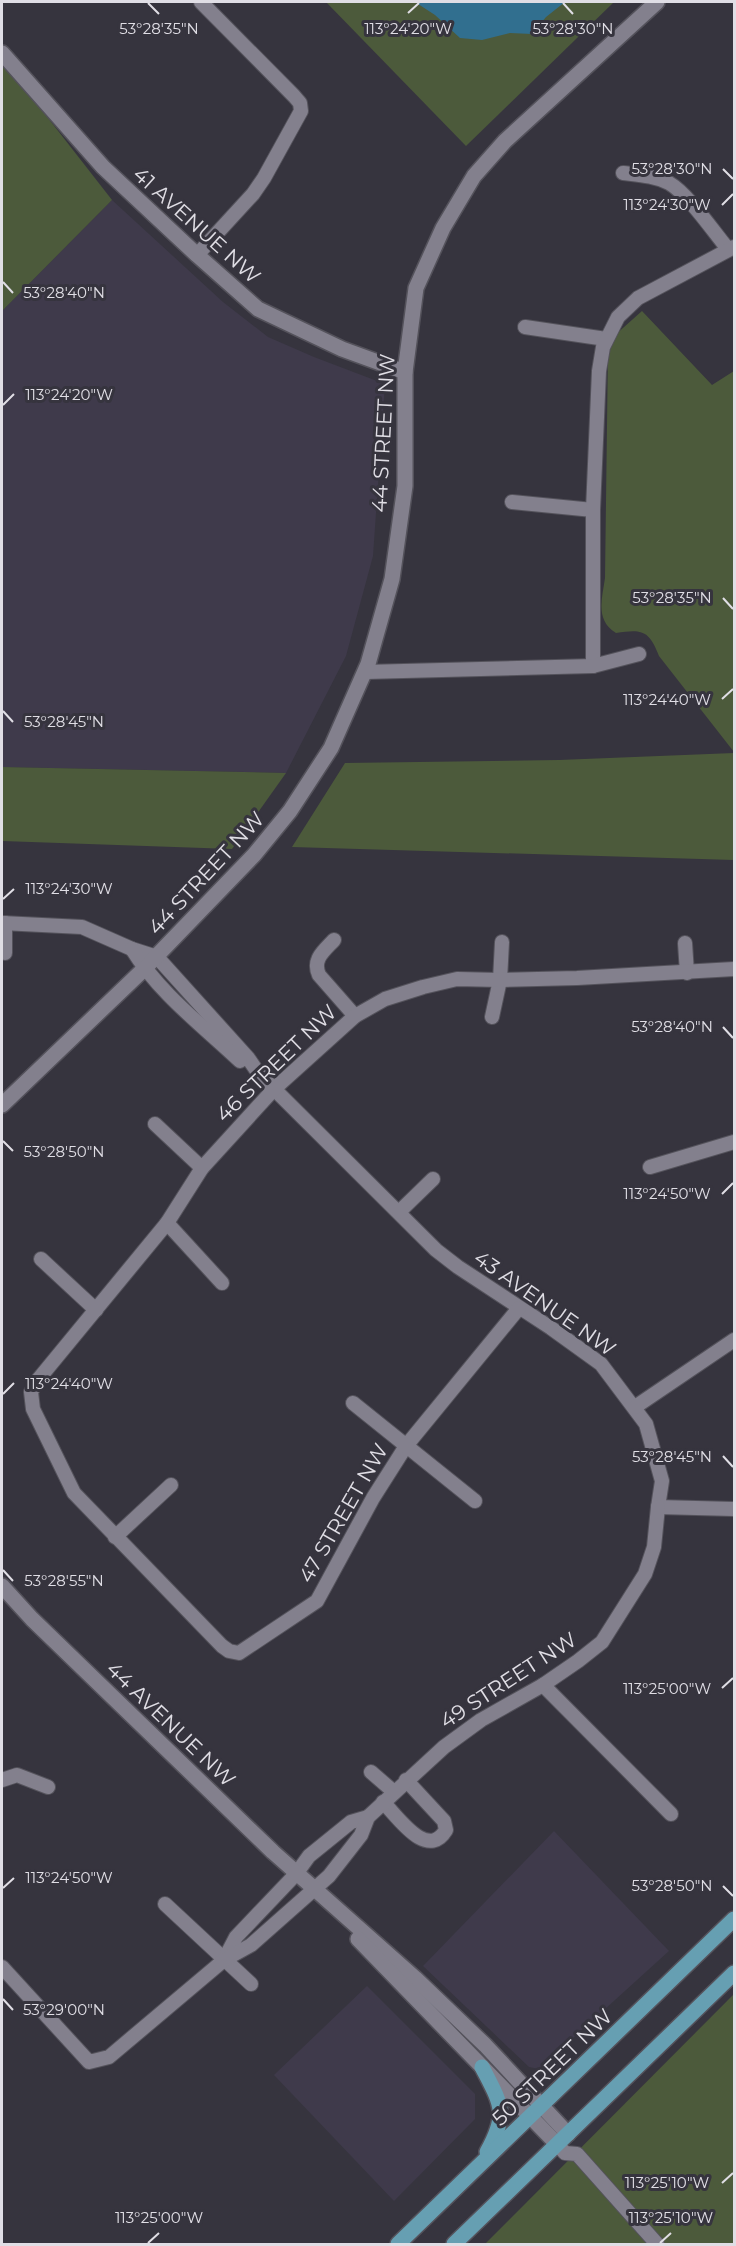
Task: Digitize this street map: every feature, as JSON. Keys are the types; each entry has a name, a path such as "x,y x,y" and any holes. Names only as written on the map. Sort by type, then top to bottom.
{"main road":[{"name":"50 STREET NW","path":"398,2244 735,1919"},
{"path":"454,2244 735,1973"},
{"path":"479,2166 500,2128 501,2118 499,2099 482,2067"}],"street":[{"name":"44 STREET NW","path":"2,1105 157,957 254,855 290,811 331,748 365,672 392,579 405,486 405,372 416,288 443,228 474,176 505,141 657,2"},
{"path":"197,255 253,194 301,111 300,103 201,3"},
{"name":"41 AVENUE NW","path":"2,53 103,167 258,309 342,350 405,372"},
{"path":"593,666 593,510 601,354 606,339 618,318 638,298 731,248 683,195 670,184 654,177 623,173"},
{"path":"525,327 606,339"},
{"path":"512,502 593,510"},
{"path":"365,672 593,666 639,654"},
{"path":"5,953 3,923 82,927 132,949 157,957"},
{"name":"46 STREET NW","path":"334,940 317,959 315,967 319,975 355,1016"},
{"path":"492,1017 500,980 502,942"},
{"path":"686,943 687,973"},
{"name":"43 AVENUE NW","path":"132,949 144,969 244,1064 259,1074"},
{"name":"43 AVENUE NW","path":"157,957 248,1058 259,1074 436,1250 601,1364 646,1424 662,1481 658,1507"},
{"name":"46 STREET NW","path":"115,1537 74,1493 33,1409 31,1392 37,1381 167,1222 202,1168 274,1089 355,1016 385,999 423,987 457,979 500,980 735,969"},
{"path":"155,1124 202,1168"},
{"path":"650,1167 735,1142"},
{"path":"399,1212 433,1179"},
{"path":"167,1222 222,1282"},
{"path":"41,1259 96,1310"},
{"name":"47 STREET NW","path":"115,1537 222,1646 229,1651 239,1653 317,1601 373,1498 406,1446 519,1308"},
{"path":"635,1407 735,1340"},
{"name":"47 STREET NW","path":"353,1403 475,1502"},
{"path":"115,1537 171,1485"},
{"path":"658,1507 735,1509"},
{"name":"49 STREET NW","path":"224,1960 251,1945 329,1876 361,1835 368,1817 444,1747 481,1720 578,1662 602,1642 645,1574 654,1547 658,1507"},
{"name":"44 AVENUE NW","path":"2,1586 41,1627 296,1874 415,1978 485,2045 536,2111 562,2139 565,2153 577,2154 657,2244"},
{"name":"47 STREET NW","path":"317,1601 329,1611"},
{"path":"543,1685 671,1814"},
{"path":"371,1773 394,1792"},
{"path":"2,1780 17,1775 48,1787"},
{"path":"383,1802 418,1838 427,1842 441,1837 446,1830 444,1821 406,1780"},
{"name":"49 STREET NW","path":"224,1960 236,1937 296,1874 309,1856 351,1822 368,1817"},
{"name":"44 AVENUE NW","path":"314,1890 378,1962 482,2067 536,2111"},
{"path":"165,1904 251,1984"},
{"path":"2,1967 90,2062 109,2057 224,1960"}],"shaded area":[{"path":"112,200 223,302 268,337 385,384 373,556 346,656 286,773 2,767 2,311"},
{"path":"554,1831 669,1951 539,2069 529,2067 423,1966"},
{"path":"367,1986 475,2094 475,2119 394,2201 274,2075"}],"green space":[{"path":"326,2 614,2 466,146"},
{"path":"2,59 112,200 2,311"},
{"path":"642,311 712,385 734,371 734,752 659,656 648,636 632,631 616,633 609,628 602,615 605,578 608,349 614,336"},
{"path":"734,753 734,860 292,847 345,763 559,760"},
{"path":"2,767 286,773 232,849 2,841"},
{"path":"734,1994 734,2244 485,2244"}],"water":[{"path":"415,2 565,2 546,17 532,34 510,33 482,40 460,38 435,15"}]}
